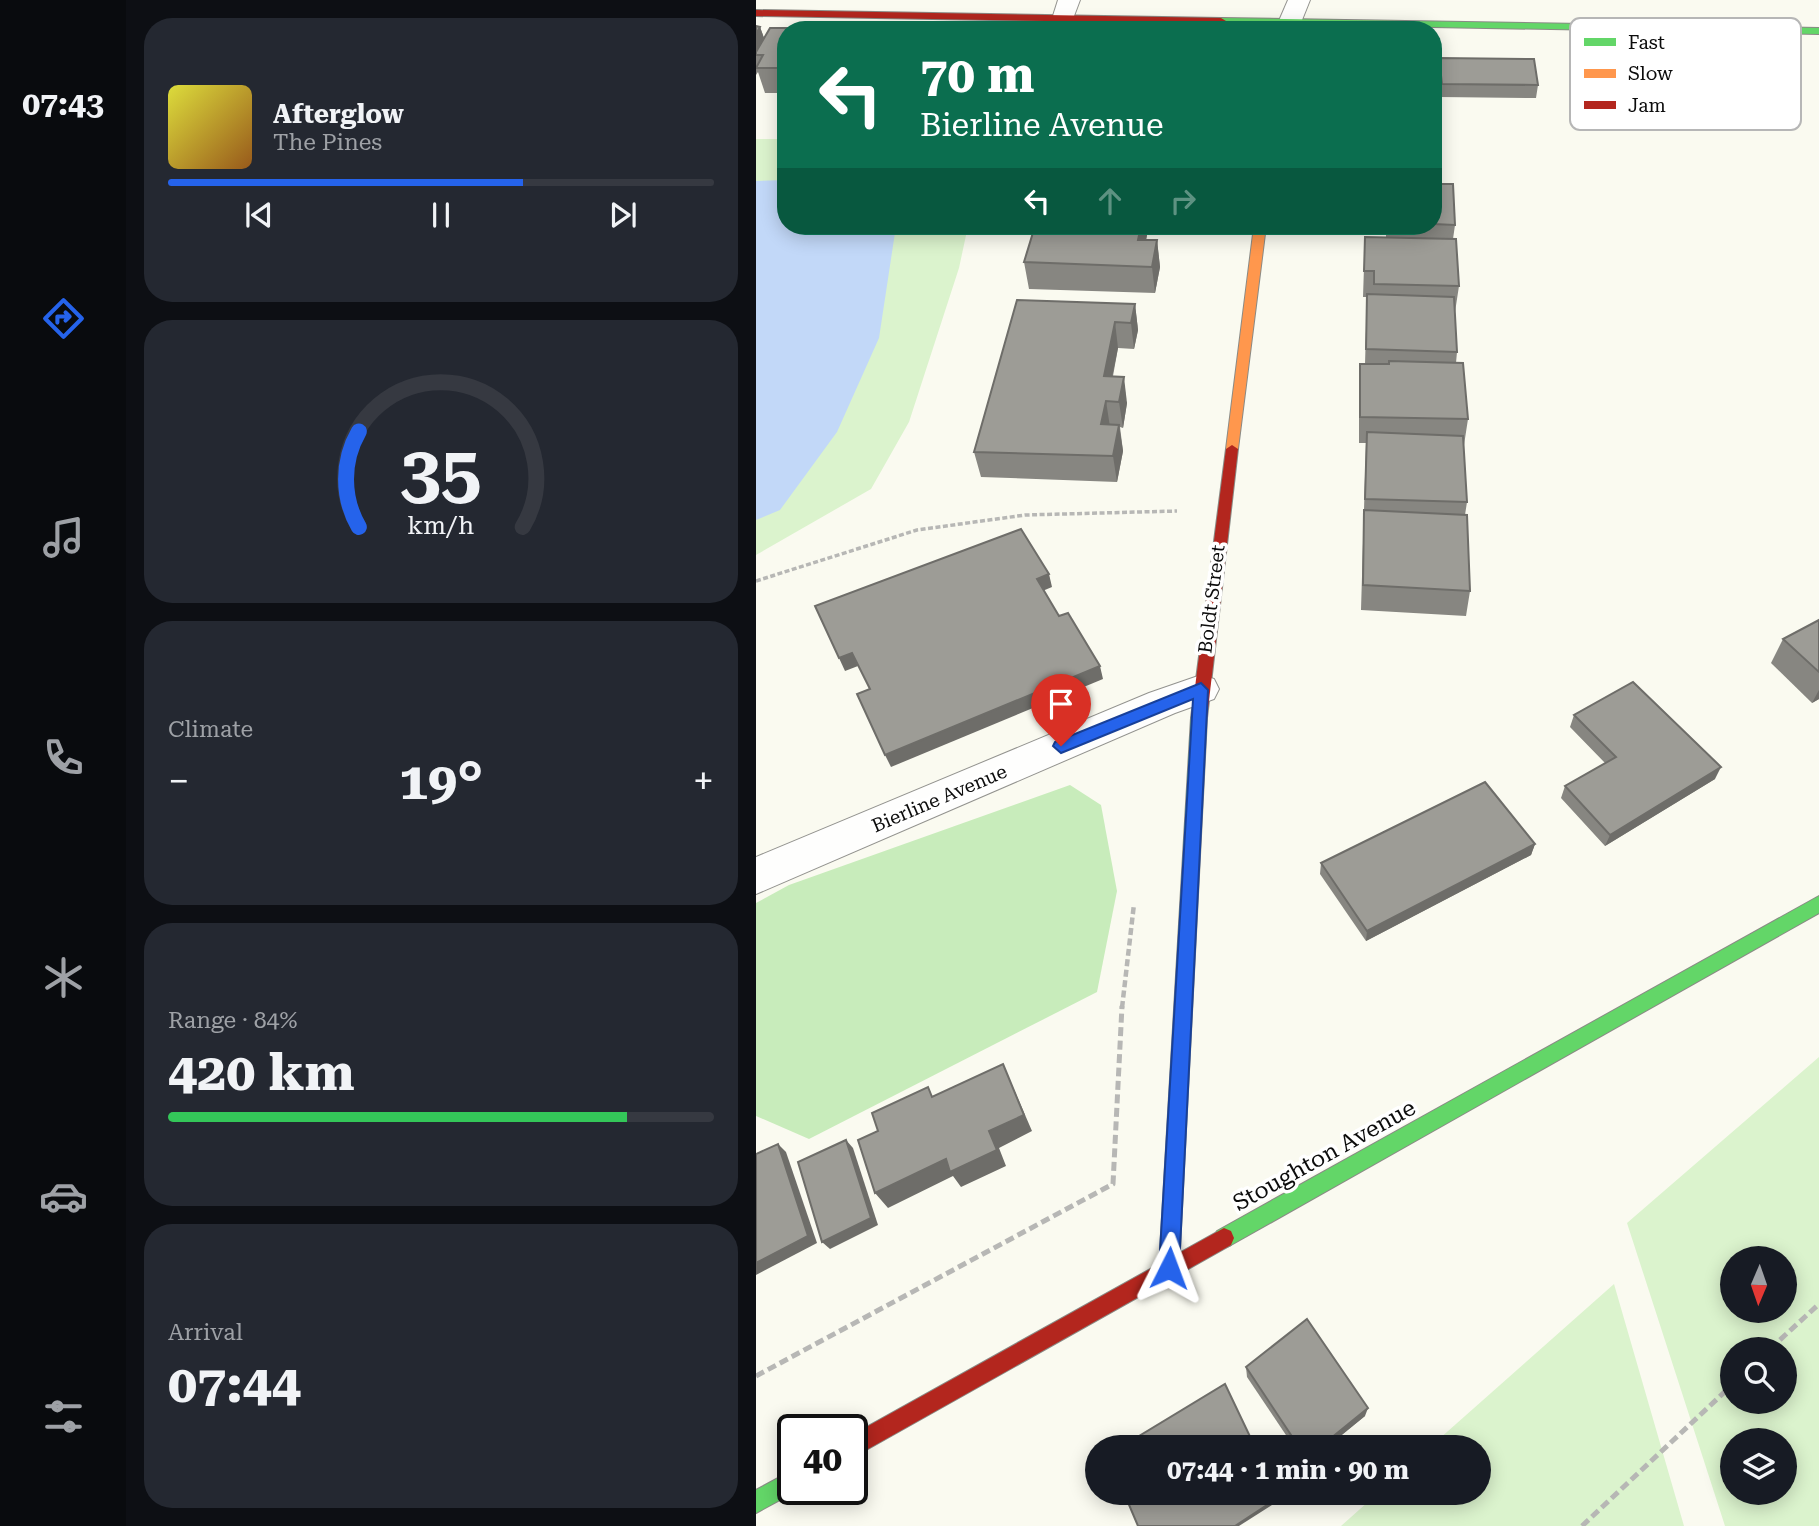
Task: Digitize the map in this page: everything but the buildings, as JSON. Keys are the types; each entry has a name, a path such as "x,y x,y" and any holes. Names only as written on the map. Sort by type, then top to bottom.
{"street":[{"path":"1289,21 1299,0"},
{"path":"756,13 1066,9 1213,21"},
{"path":"1442,28 1570,29"},
{"path":"1801,31 1819,31"},
{"name":"Boldt Street","path":"1169,1268 1201,690 1259,235"},
{"name":"Bierline Avenue","path":"756,876 1162,703 1201,690"},
{"name":"Stoughton Avenue","path":"868,1438 1819,904"},
{"path":"756,1502 777,1490"}],"path":[{"path":"756,581 917,530 1025,515 1138,510 1185,511"},
{"path":"756,1377 1113,1184 1123,982 1134,902"},
{"path":"1783,1337 1819,1304"},
{"path":"1582,1526 1720,1396"}],"green space":[{"path":"756,139 777,139 777,235 966,235 959,268 909,422 871,489 756,555"},
{"path":"1070,785 1101,805 1117,891 1097,992 809,1139 756,1116 756,903 789,885"},
{"path":"1819,1057 1819,1526 1725,1526 1627,1223"},
{"path":"1614,1284 1684,1526 1341,1526 1365,1505 1491,1505 1491,1435 1444,1435"}],"water":[{"path":"777,180 777,235 895,235 879,338 837,432 780,510 756,520 756,181"}],"traffic: fast":[{"path":"1442,25 1570,27"},
{"path":"1801,31 1819,31"},
{"path":"1169,1268 1199,718"},
{"path":"1224,1238 1819,904"},
{"path":"756,1502 777,1490"}],"traffic: slow":[{"path":"1232,449 1259,235"}],"traffic: jam":[{"path":"756,13 1221,21"},
{"path":"1199,718 1232,449"},
{"path":"868,1438 1224,1238"}],"route":[{"path":"1061,746 1162,703 1201,690 1169,1268"}]}
